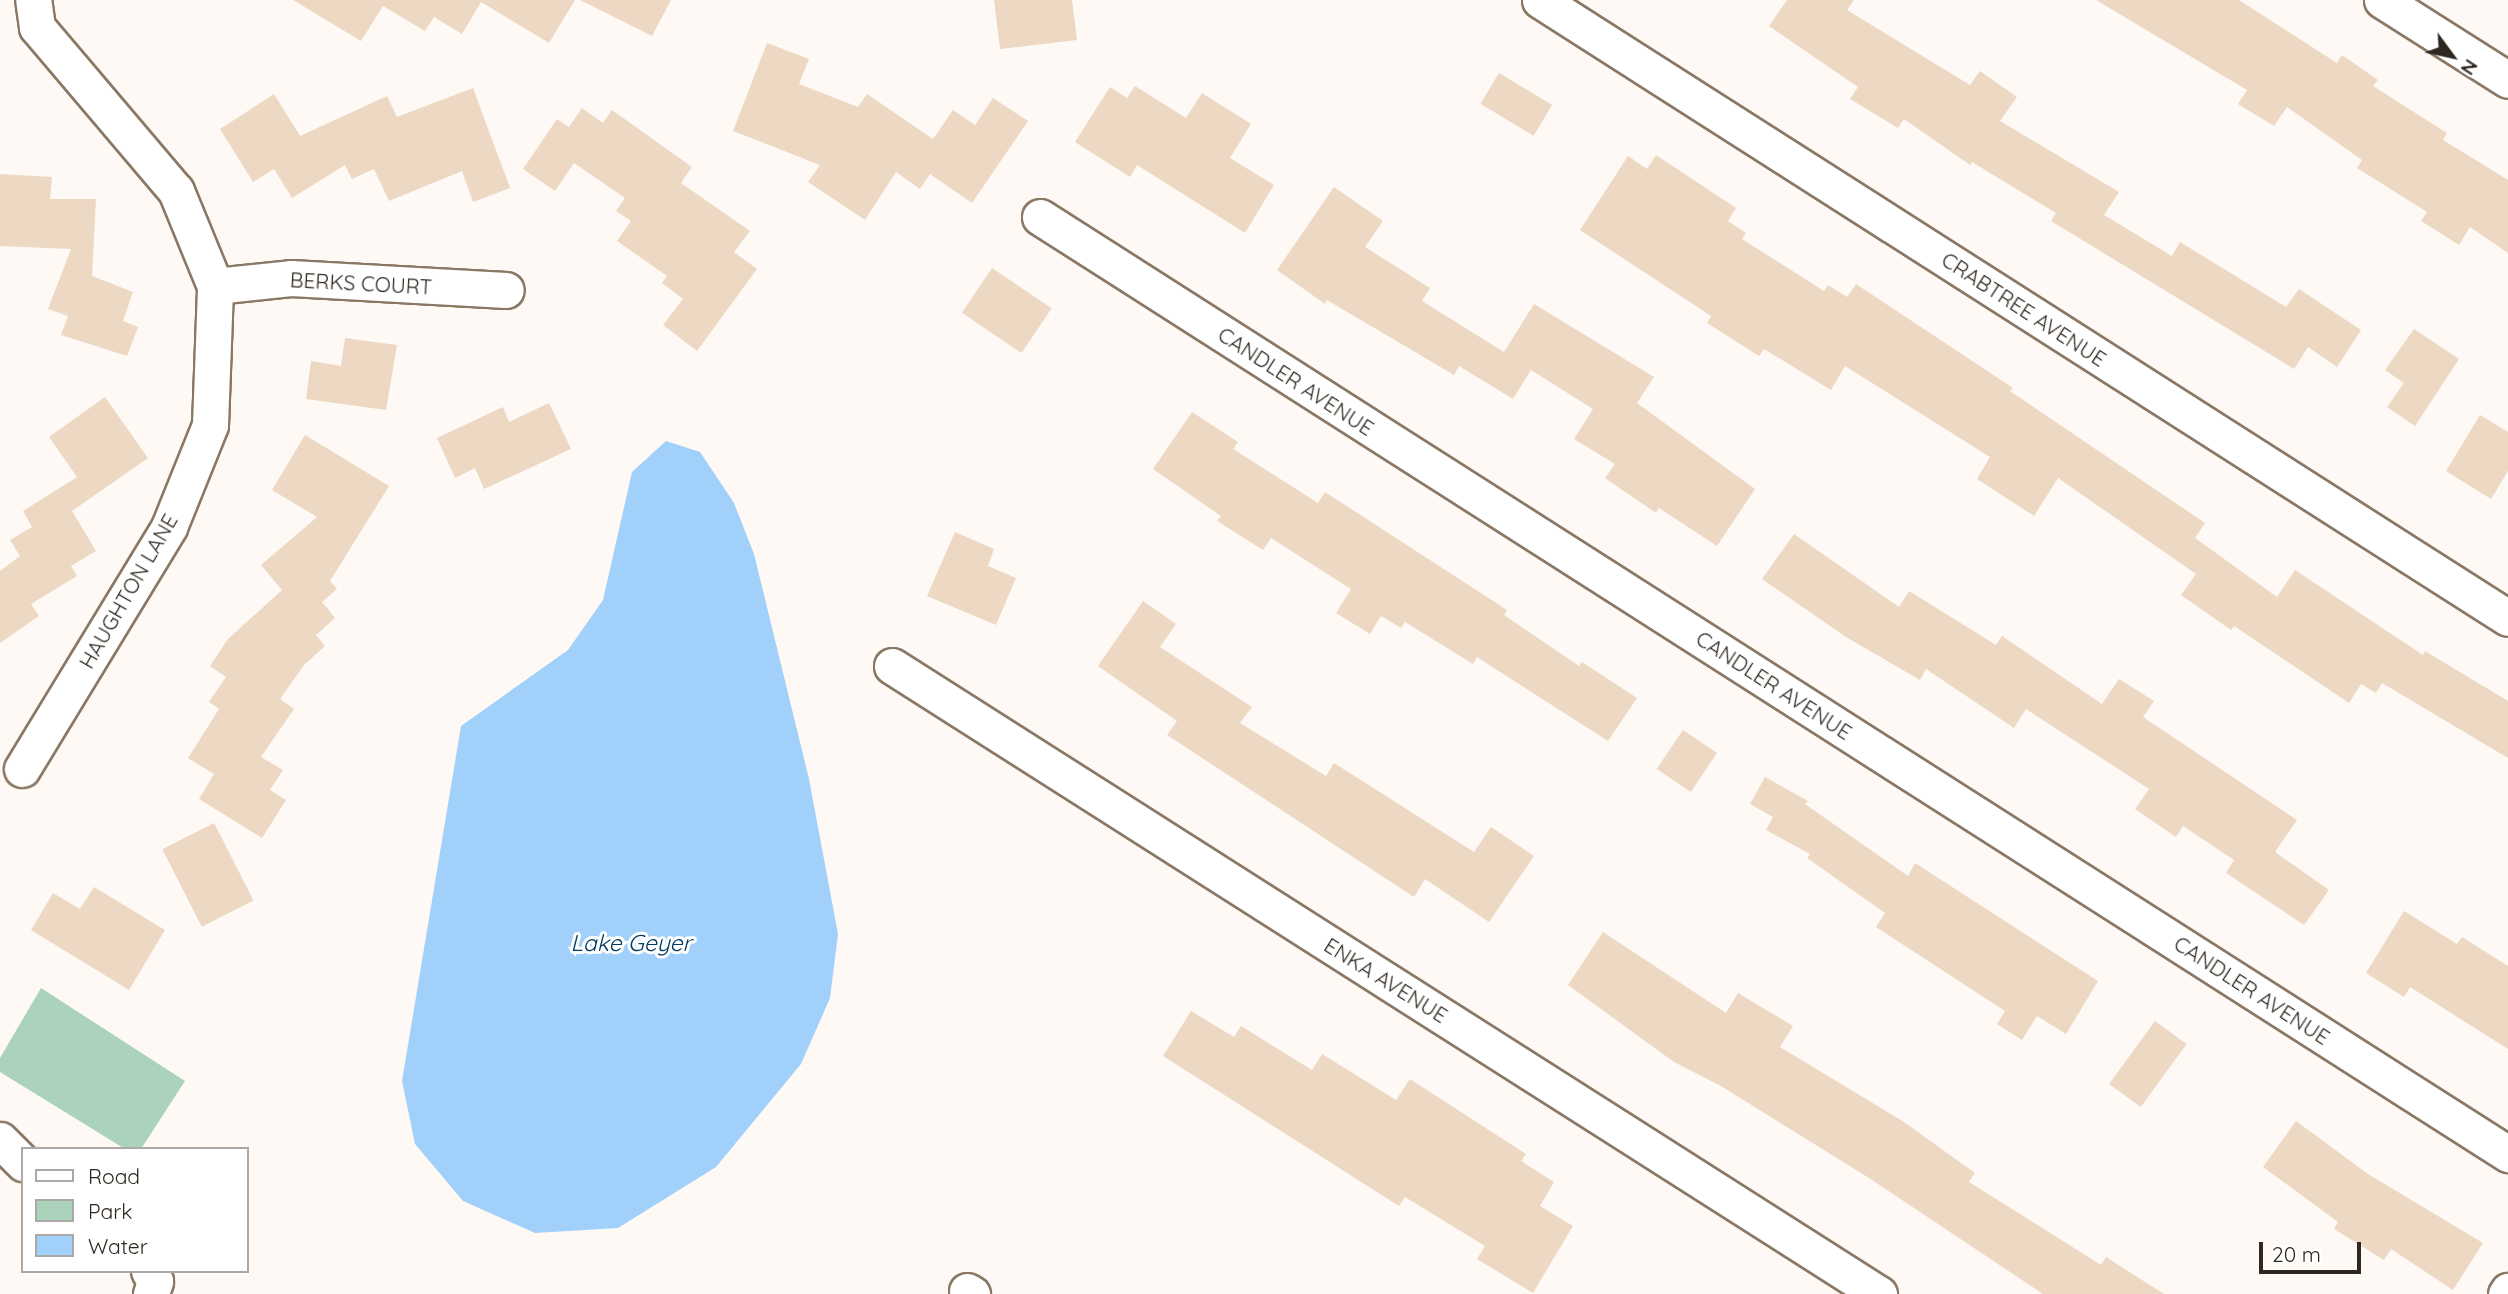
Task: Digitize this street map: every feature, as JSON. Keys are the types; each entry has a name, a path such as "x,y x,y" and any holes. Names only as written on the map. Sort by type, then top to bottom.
{"street":[{"name":"HAUGHTON LANE","path":"22,769 174,514 210,425 215,286 176,191 37,27 33,0"},
{"name":"CRABTREE AVENUE","path":"1539,0 2508,618"},
{"path":"2382,0 2508,80"},
{"name":"CANDLER AVENUE","path":"1040,217 2508,1154"},
{"name":"BERKS COURT","path":"215,286 290,278 506,290"},
{"name":"ENKA AVENUE","path":"892,666 1879,1294"},
{"path":"0,1140 21,1161"},
{"path":"150,1273 155,1281 151,1294"}],"green space":[{"path":"41,988 185,1081 142,1147 122,1147 0,1072 0,1058"}],"water":[{"name":"Lake Geyer","path":"666,441 700,452 734,503 754,554 809,779 838,934 830,998 801,1064 716,1167 618,1228 535,1233 463,1201 415,1144 402,1081 461,726 568,650 603,600 632,472"}],"building":[{"path":"293,0 575,0 549,43 481,2 462,34 434,17 425,31 383,6 361,41"},
{"path":"580,0 671,0 652,36"},
{"path":"994,0 1072,0 1077,40 1000,49"},
{"path":"1787,0 1854,0 1847,10 1970,85 1980,71 2017,97 2000,121 2119,192 2104,215 2172,256 2180,242 2286,307 2299,289 2361,330 2337,367 2308,347 2294,369 2051,221 2056,213 1972,162 1970,165 1904,119 1898,128 1850,99 1858,87 1769,26"},
{"path":"2096,0 2239,0 2337,63 2342,55 2378,80 2373,86 2447,133 2443,140 2508,180 2508,253 2470,227 2459,245 2421,221 2427,212 2357,168 2362,160 2287,107 2274,126 2238,104 2247,90"},
{"path":"767,43 809,59 799,84 858,107 867,94 933,139 953,110 975,125 993,98 1028,121 972,203 930,174 920,189 896,172 865,220 808,182 820,165 733,131"},
{"path":"1499,73 1552,105 1534,136 1480,104"},
{"path":"1135,86 1186,118 1202,93 1251,124 1230,158 1274,185 1245,233 1137,165 1130,177 1075,142 1110,87 1127,98"},
{"path":"473,88 510,188 473,202 462,171 389,201 374,169 352,179 345,165 292,198 274,169 253,182 220,129 274,94 300,136 387,96 397,117"},
{"path":"582,108 603,123 612,110 692,167 681,183 750,231 734,252 757,269 697,351 663,325 683,299 662,283 667,276 617,241 631,221 616,211 625,198 574,163 555,191 523,169 557,119 569,127"},
{"path":"1656,155 1736,208 1728,221 1746,233 1742,239 1824,291 1828,285 1847,297 1856,284 2013,388 2010,391 2205,523 2195,538 2277,597 2295,570 2423,655 2425,651 2508,701 2508,758 2382,683 2376,693 2361,684 2349,703 2234,626 2231,630 2181,595 2196,574 2058,478 2034,516 1977,479 1990,457 1845,366 1831,390 1764,349 1759,356 1707,323 1711,316 1580,230 1628,156 1647,169"},
{"path":"0,174 52,177 50,199 96,199 92,276 133,292 123,321 138,327 127,356 61,335 68,316 48,309 71,249 0,246"},
{"path":"1334,187 1383,221 1365,247 1430,288 1422,301 1504,352 1534,304 1654,377 1637,403 1755,489 1717,546 1659,508 1656,513 1605,478 1615,464 1574,439 1593,409 1531,370 1513,399 1459,366 1454,375 1327,300 1325,304 1277,270"},
{"path":"992,268 1052,308 1021,353 962,313"},
{"path":"2414,329 2459,359 2415,426 2387,407 2404,383 2385,370"},
{"path":"345,338 397,345 386,410 306,399 311,361 341,366"},
{"path":"105,397 148,458 72,511 96,551 71,566 77,576 31,604 39,616 0,643 0,571 20,556 10,540 32,527 23,511 77,477 49,437"},
{"path":"549,403 571,449 484,489 475,468 455,478 437,438 503,407 509,422"},
{"path":"1192,412 1238,442 1233,449 1318,503 1325,492 1507,610 1504,615 1579,666 1582,662 1637,698 1608,741 1477,657 1473,664 1405,622 1401,628 1381,616 1370,634 1336,613 1351,589 1271,538 1263,550 1217,521 1221,516 1153,469"},
{"path":"2480,415 2508,432 2508,471 2491,499 2446,471"},
{"path":"305,435 389,486 330,581 337,589 322,602 335,618 316,635 325,646 304,665 280,699 294,709 261,757 283,770 270,790 286,800 262,838 199,799 214,774 188,758 219,709 209,702 226,677 210,666 228,639 282,590 261,565 317,517 272,490"},
{"path":"955,532 994,549 988,566 1016,578 996,625 927,596"},
{"path":"1794,534 1899,607 1909,591 1996,645 2002,636 2102,704 2119,679 2154,701 2143,717 2297,820 2275,852 2329,890 2304,925 2226,873 2234,860 2183,826 2176,837 2135,809 2149,789 2026,709 2014,728 1926,669 1920,680 1846,637 1762,579"},
{"path":"1143,601 1176,624 1160,647 1252,707 1240,723 1326,776 1334,763 1474,852 1491,827 1534,856 1489,922 1425,879 1414,897 1167,735 1177,721 1098,666"},
{"path":"1683,730 1717,753 1691,792 1657,769"},
{"path":"1765,777 1808,801 1805,804 1908,876 1915,863 2098,981 2066,1034 2037,1016 2022,1040 1997,1024 2005,1011 1876,927 1885,913 1807,858 1810,854 1766,830 1773,817 1750,804"},
{"path":"214,823 253,901 202,927 162,849"},
{"path":"94,887 165,930 129,990 31,930 53,893 80,909"},
{"path":"2404,911 2457,944 2462,937 2508,966 2508,1049 2410,987 2404,997 2366,973"},
{"path":"1603,932 1726,1013 1738,993 1793,1026 1780,1047 1904,1122 1975,1173 1969,1182 2101,1265 2106,1257 2164,1294 2043,1294 1869,1178 1721,1086 1674,1062 1568,985"},
{"path":"1191,1011 1234,1037 1241,1026 1312,1070 1322,1054 1396,1100 1410,1079 1526,1154 1521,1161 1554,1182 1540,1206 1573,1226 1533,1293 1477,1259 1485,1246 1405,1197 1399,1206 1163,1056"},
{"path":"2155,1021 2187,1044 2141,1107 2109,1084"},
{"path":"2296,1121 2368,1174 2483,1243 2453,1290 2391,1249 2384,1260 2334,1229 2338,1222 2263,1167"}]}
